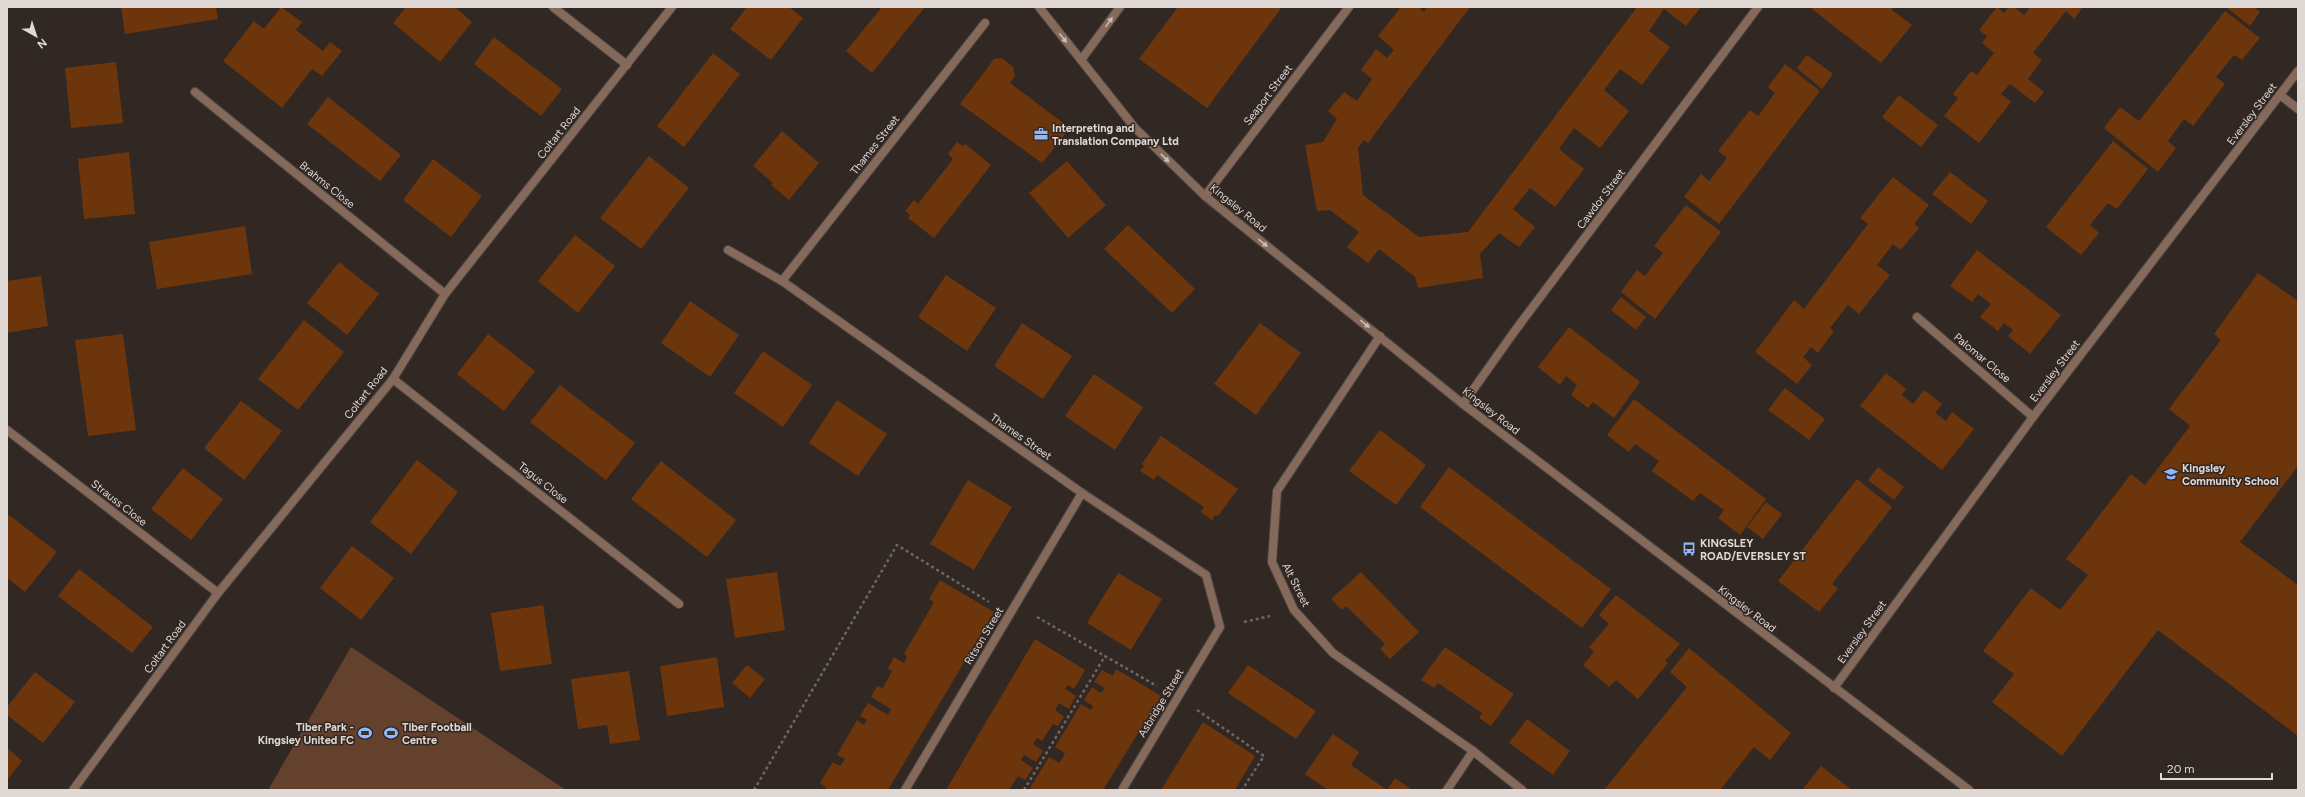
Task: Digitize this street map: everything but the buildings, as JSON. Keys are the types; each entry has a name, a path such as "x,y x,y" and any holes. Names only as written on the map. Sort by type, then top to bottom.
{"street":[{"path":"553,7 627,65"},
{"name":"Coltart Road","path":"73,790 218,593 393,379 445,294 672,7"},
{"name":"Kingsley Road","path":"1039,7 1135,128 1205,196 1463,404 1969,790"},
{"path":"1081,60 1120,7"},
{"name":"Seaport Street","path":"1205,196 1349,7"},
{"name":"Cawdor Street","path":"1463,404 1514,332 1758,7"},
{"name":"Thames Street","path":"782,281 986,23"},
{"name":"Eversley Street","path":"1834,688 2034,417 2298,71"},
{"name":"Brahms Close","path":"195,92 445,294"},
{"path":"2280,95 2298,110"},
{"name":"Thames Street","path":"728,250 782,281 1082,493 1206,575 1220,628"},
{"name":"Palomar Close","path":"1917,317 2034,417"},
{"name":"Alt Street","path":"1380,336 1277,491 1272,562 1294,610 1333,653 1473,751 1522,790"},
{"name":"Tagus Close","path":"393,379 679,604"},
{"name":"Strauss Close","path":"7,430 218,593"},
{"name":"Ritson Street","path":"905,790 1082,493"},
{"name":"Asbridge Street","path":"1122,790 1220,628"},
{"path":"1447,790 1473,751"}],"path":[{"path":"754,790 897,544 1009,615"},
{"path":"1220,628 1294,610"},
{"path":"1024,790 1105,656"}],"shaded area":[{"name":"Tiber Park - Kingsley United FC","path":"351,647 566,790 268,790"}],"place":[{"name":"Interpreting and Translation Company Ltd","path":"1041,134"},
{"name":"Kingsley Community School","path":"2171,474"},
{"name":"KINGSLEY ROAD/EVERSLEY ST","path":"1689,549"},
{"name":"Tiber Park - Kingsley United FC","path":"365,733"},
{"name":"Tiber Football Centre","path":"391,733"}]}
